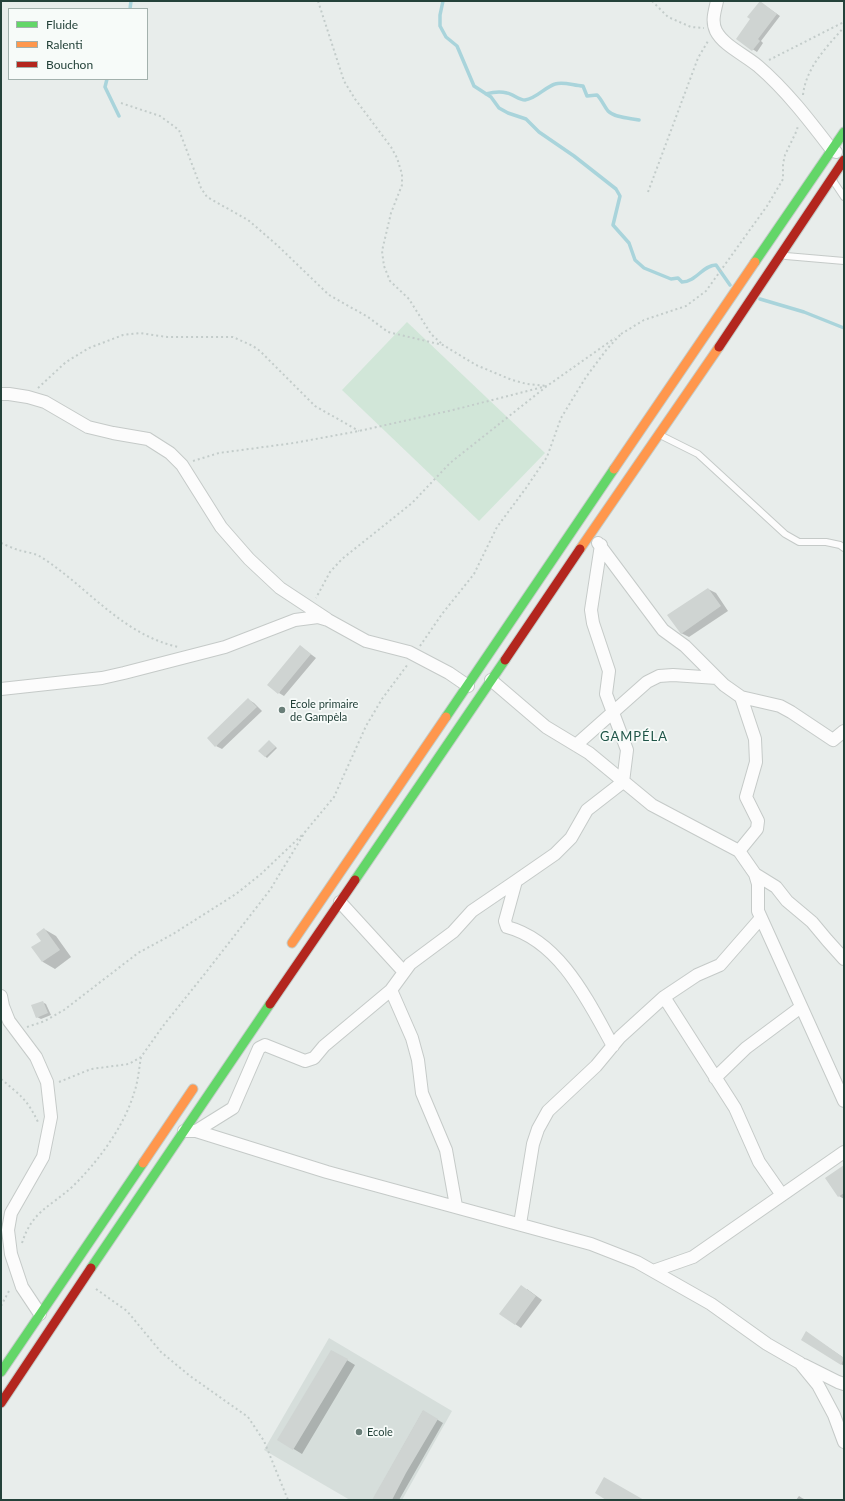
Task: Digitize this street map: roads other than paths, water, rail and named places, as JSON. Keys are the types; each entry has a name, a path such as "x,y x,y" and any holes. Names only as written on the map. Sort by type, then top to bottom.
{"highway":[{"path":"1,1403 83,1281 190,1131 225,1068 492,680 759,286 781,256 825,175 832,150 844,132"},
{"path":"288,950 468,686 825,175 844,159"},
{"path":"1,1372 198,1082"}],"street":[{"path":"717,1 713,20 715,30 721,38 758,66 801,109 832,150 844,159"},
{"path":"1,394 28,397 45,402 88,427 148,439 170,453 182,465 221,527 249,559 280,588 328,620 366,641 409,652 449,673 468,686"},
{"path":"590,534 601,545 663,630 685,646 724,685 741,697 780,706 833,740 844,731"},
{"path":"190,1131 233,1108 259,1048 266,1045 305,1061 314,1058 324,1046 391,990 410,964 453,932 472,911 556,854 571,838 587,810 623,782 627,750 606,694 609,671 593,623 591,610 601,545"},
{"path":"1,689 117,675 225,647 295,620 318,617 328,620"},
{"path":"576,745 648,682 659,676 673,675 717,678"},
{"path":"492,680 546,727 589,753 652,805 739,851 755,874 758,884 758,912 844,1101"},
{"path":"739,851 757,829 758,821 746,797 756,762 755,739 741,697"},
{"path":"755,874 776,887 787,902 812,922 844,959"},
{"path":"516,881 505,921 507,927 516,929 534,938 554,956 582,989 613,1046"},
{"path":"340,902 404,972"},
{"path":"520,1224 533,1144 538,1129 548,1111 596,1066 613,1046 664,997 696,975 720,965 761,918"},
{"path":"391,990 412,1038 418,1060 422,1093 446,1150 456,1206"},
{"path":"1,996 9,1021 36,1057 48,1086 51,1117 43,1157 11,1213 8,1230 11,1254 22,1287 40,1314"},
{"path":"664,997 735,1108 759,1162 782,1195"},
{"path":"715,1078 746,1048 801,1007"},
{"path":"190,1131 327,1172 591,1244 637,1262 711,1304 767,1344 800,1363 844,1384"},
{"path":"653,1271 693,1258 844,1152"},
{"path":"800,1363 818,1385 834,1415 844,1442"}],"lane":[{"path":"825,175 844,197"},
{"path":"781,256 844,261"},
{"path":"659,435 698,454 784,534 799,542 826,542 840,545 844,548"}],"waterway":[{"path":"130,8 131,1"},
{"path":"443,1 440,15 440,26 446,37 457,46 474,86 491,97 499,108 508,113 526,119 539,132 574,156 616,189 620,196 613,225 629,243 635,260 644,268 671,279 678,278 682,282 687,281 707,268 716,265 730,285"},
{"path":"107,80 105,87 119,116"},
{"path":"486,94 504,92 525,100 533,98 558,83 583,86 587,96 597,95 611,113 639,120"},
{"path":"760,299 804,312 844,328"}],"place":[{"name":"Ecole primaire de Gampèla","path":"282,710"},
{"name":"Ecole","path":"359,1432"}],"district":[{"name":"GAMPÉLA","path":"634,737"}]}
